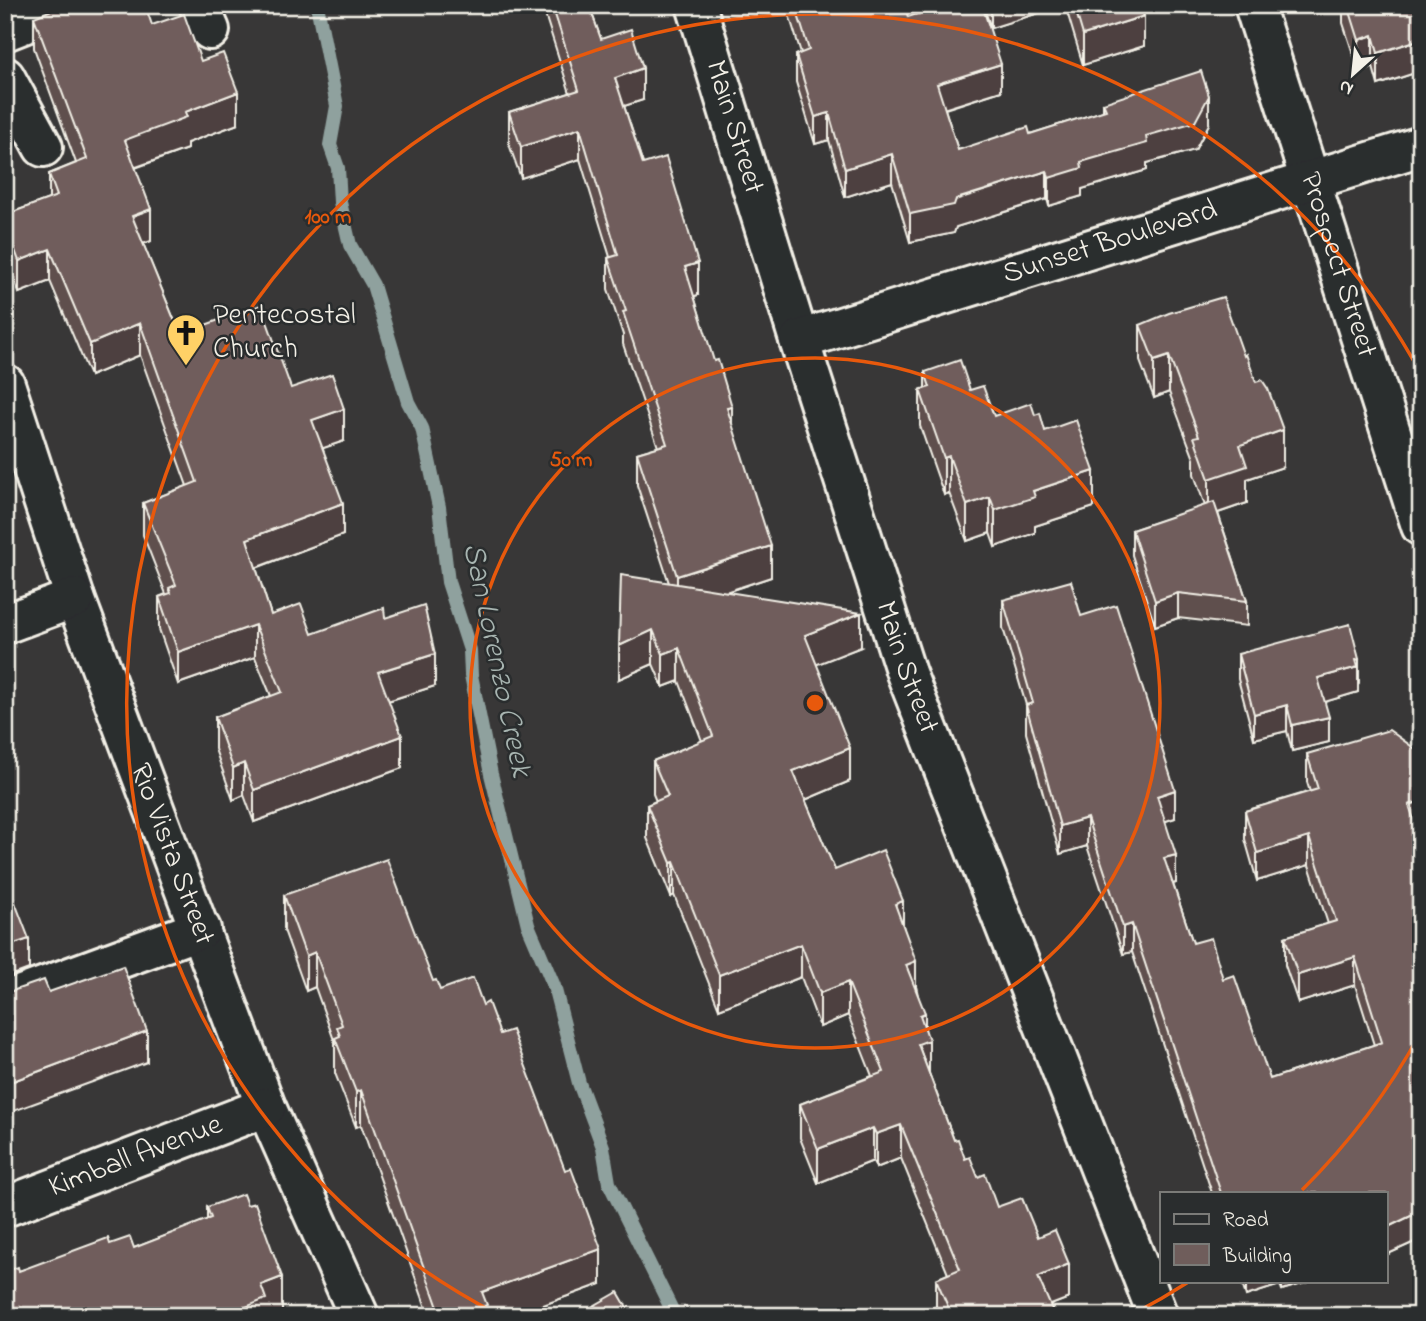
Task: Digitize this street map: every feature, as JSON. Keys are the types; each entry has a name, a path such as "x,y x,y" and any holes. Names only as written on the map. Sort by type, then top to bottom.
{"street":[{"path":"5,31 71,5"},
{"name":"Main Street","path":"696,5 799,340 906,673 1158,1316"},
{"name":"Prospect Street","path":"1254,5 1308,181 1421,526"},
{"path":"5,77 43,147"},
{"name":"Sunset Boulevard","path":"799,340 1421,146"},
{"name":"Rio Vista Street","path":"5,384 75,598 266,1107 359,1316"},
{"path":"5,624 75,598"},
{"path":"5,1001 201,929"},
{"name":"Kimball Avenue","path":"5,1207 266,1107"}],"building":[{"path":"64,5 145,5 152,25 184,14 201,61 223,53 238,92 185,112 187,117 125,140 151,209 132,216 180,334 261,305 291,388 332,374 344,409 312,420 343,503 247,539 271,615 301,604 312,634 384,608 385,618 424,605 435,654 378,672 402,736 254,790 244,763 233,768 215,717 282,692 255,625 178,652 159,597 171,593 169,588 176,585 143,503 197,482 140,323 90,344 50,249 19,261 5,223 5,215 57,196 49,174 87,159 34,17"},
{"path":"552,5 589,5 601,39 631,29 643,68 615,78 643,164 666,157 698,263 685,267 714,361 718,360 732,407 727,408 771,546 677,576 637,453 667,444 608,258 618,255 580,128 521,147 509,112 579,90"},
{"path":"795,5 904,5 908,17 945,5 982,5 1001,64 937,84 958,150 1028,127 1030,134 1106,110 1103,103 1201,71 1209,96 1195,122 1146,136 1147,143 1081,162 1082,168 1049,178 1047,171 956,199 954,205 910,214 892,154 845,169 829,113 815,117 796,55 809,50"},
{"path":"1074,5 1140,5 1144,16 1083,35"},
{"path":"1348,5 1421,5 1421,39 1378,53 1373,35 1359,40"},
{"path":"1421,203 1421,222 1415,205"},
{"path":"1223,297 1244,356 1246,354 1256,382 1262,380 1268,389 1283,430 1240,445 1247,466 1209,479 1194,437 1199,436 1169,356 1154,361 1140,325 1169,313"},
{"path":"960,360 970,390 983,386 994,416 1031,403 1035,415 1040,413 1045,431 1076,420 1094,471 1033,491 1035,497 995,510 990,497 967,505 949,456 944,458 920,390 930,387 925,372"},
{"path":"1214,502 1247,601 1178,593 1155,601 1132,530"},
{"path":"621,575 861,613 805,635 850,748 793,771 835,870 883,850 903,901 895,904 916,961 906,965 925,1013 920,1015 929,1040 918,1044 954,1140 958,1139 965,1159 970,1157 978,1177 985,1174 997,1207 1022,1198 1038,1237 1055,1230 1069,1264 1038,1277 1055,1316 952,1316 936,1279 960,1269 901,1125 876,1134 873,1128 818,1149 800,1104 884,1072 848,982 820,993 801,944 719,975 674,862 671,863 647,805 668,796 653,761 713,736 679,648 663,654 653,630 619,646"},
{"path":"1071,581 1081,616 1116,605 1175,790 1157,796 1176,855 1164,858 1193,943 1211,938 1223,979 1234,975 1270,1079 1382,1042 1355,957 1298,975 1285,937 1336,921 1309,837 1257,853 1245,811 1318,789 1307,754 1389,730 1418,751 1421,759 1421,801 1409,805 1421,841 1421,1211 1388,1227 1388,1192 1221,1192 1132,924 1123,927 1087,818 1060,826 1026,705 1033,703 1003,600"},
{"path":"1350,624 1359,659 1356,660 1358,667 1318,678 1329,717 1292,725 1287,705 1254,714 1238,654"},
{"path":"387,859 433,981 436,980 440,990 473,978 483,1005 488,1002 500,1034 512,1030 565,1170 571,1168 601,1249 482,1292 487,1305 459,1316 441,1316 361,1090 356,1092 335,1038 340,1036 337,1027 342,1025 315,952 306,956 284,895"},
{"path":"11,892 29,939 5,947 5,894"},
{"path":"123,966 147,1031 5,1084 5,992 44,980 49,992"},
{"path":"243,1194 247,1205 255,1203 282,1277 261,1285 266,1299 223,1316 5,1316 5,1262 8,1271 18,1267 19,1271 108,1238 110,1244 130,1237 134,1248 211,1218 207,1207"},
{"path":"618,1292 632,1316 576,1316"}],"waterway":[{"name":"San Lorenzo Creek","path":"317,5 337,106 330,145 338,168 340,202 350,245 373,285 408,402 422,428 439,507 448,582 470,650 471,675 491,774 528,925 554,986 579,1083 603,1147 609,1183 675,1316"}],"place":[{"name":"Pentecostal Church","path":"186,367"}]}
